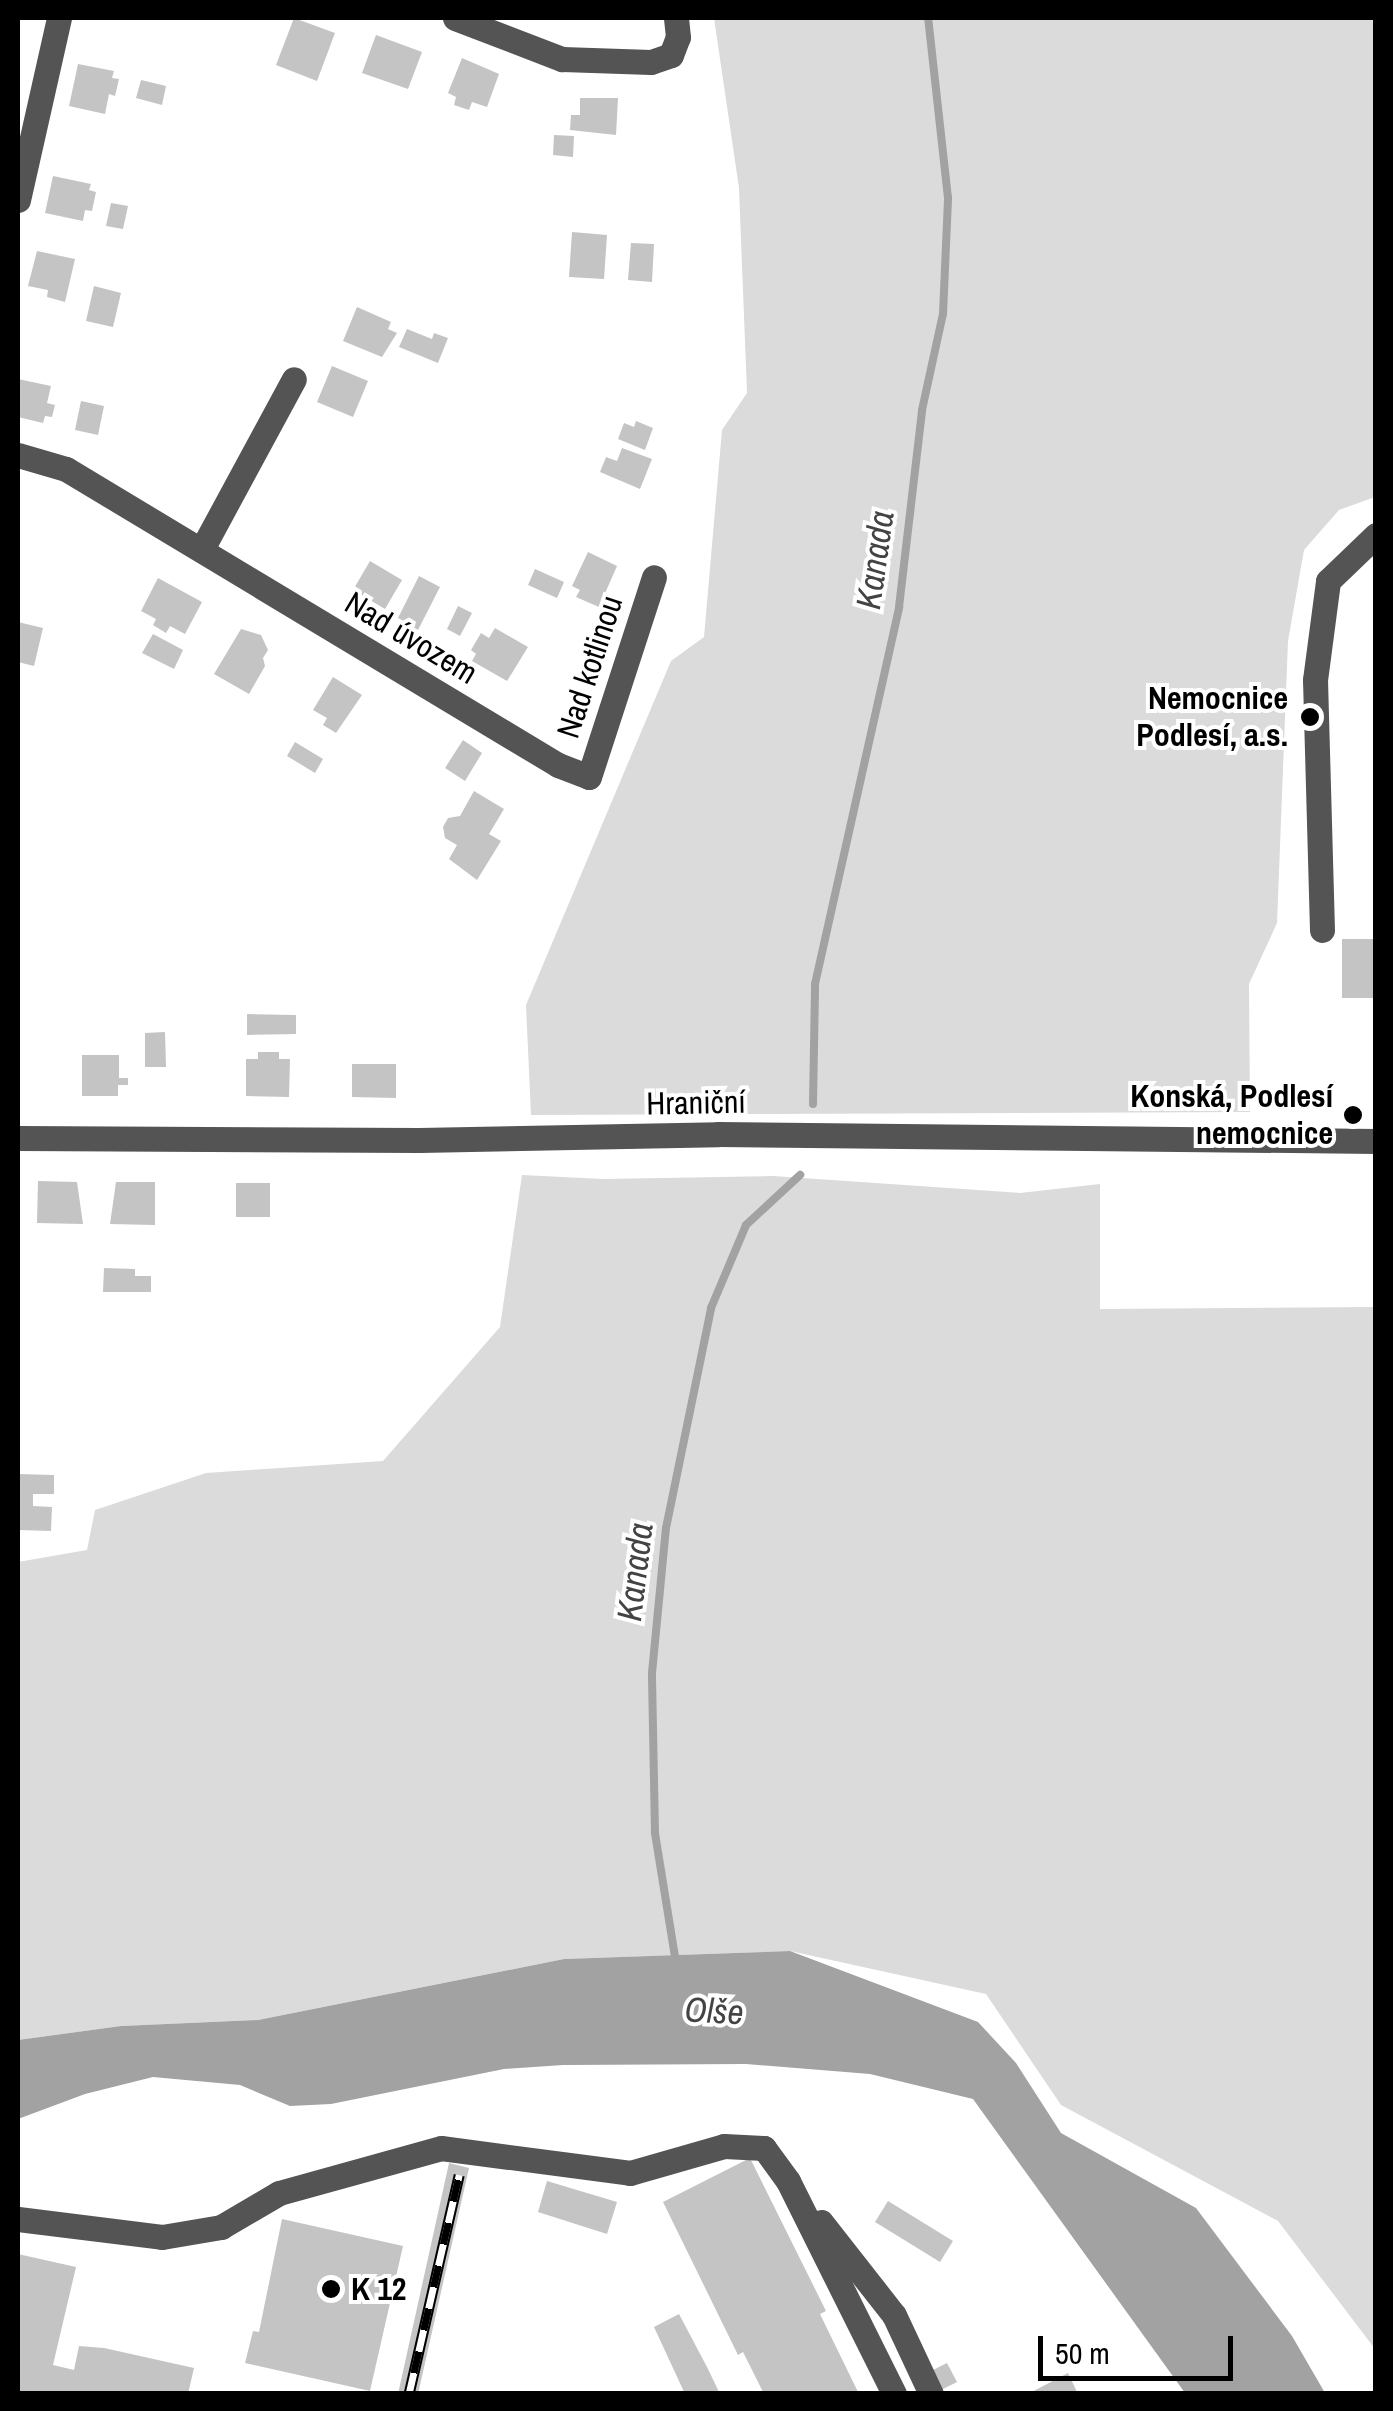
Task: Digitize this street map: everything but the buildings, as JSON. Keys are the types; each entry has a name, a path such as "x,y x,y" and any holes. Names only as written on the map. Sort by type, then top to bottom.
{"street":[{"path":"18,200 59,18"},
{"path":"455,18 562,58 651,62 671,55 678,37 676,18"},
{"path":"202,548 294,379"},
{"name":"Nad úvozem","path":"18,454 66,469 558,765 589,778"},
{"path":"1322,930 1315,680 1328,581 1376,535"},
{"name":"Nad kotlinou","path":"589,778 654,577"},
{"name":"Hraniční","path":"18,1138 418,1140 738,1134 1376,1141"},
{"path":"18,2219 162,2237 221,2228 279,2193 441,2148 630,2172 724,2146 764,2148 894,2315 931,2394"},
{"path":"788,2181 894,2394"}],"shaded area":[{"path":"714,18 1375,18 1375,497 1339,510 1304,550 1288,641 1277,923 1249,984 1250,1112 531,1115 526,1005 671,661 704,637 722,430 747,393 739,188"},
{"path":"522,1175 603,1179 773,1176 1020,1193 1100,1184 1100,1309 1375,1307 1375,2349 1278,2221 1061,2105 986,1994 790,1951 564,1959 258,2020 121,2026 18,2040 18,1562 87,1550 95,1510 206,1473 383,1461 500,1327"}],"water":[{"name":"Olše","path":"790,1951 978,2022 1016,2063 1061,2133 1196,2208 1292,2336 1325,2393 1185,2393 973,2099 870,2074 746,2064 563,2065 504,2069 331,2104 290,2106 240,2085 153,2077 85,2094 18,2119 18,2040 121,2026 258,2020 564,1959"}],"waterway":[{"name":"Kanada","path":"813,1104 815,984 899,607 922,410 943,314 948,198 928,18"},
{"name":"Kanada","path":"676,1963 655,1833 652,1673 666,1528 711,1308 746,1225 800,1175"}],"railway":[{"path":"409,2394 459,2175"}],"place":[{"name":"Nemocnice Podlesí, a.s.","path":"1310,717"},
{"name":"Konská, Podlesí nemocnice","path":"1353,1115"},
{"name":"K 12","path":"331,2289"}]}
